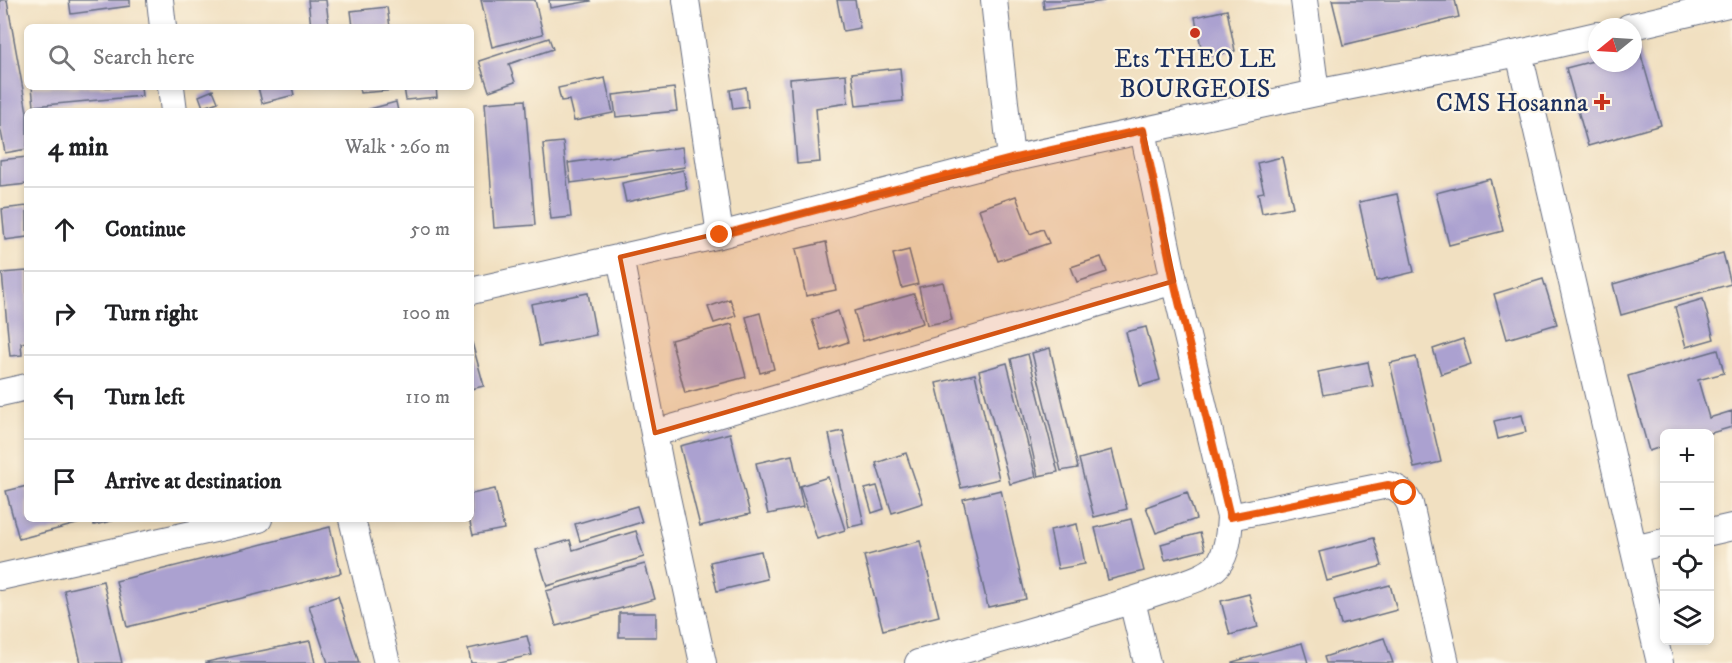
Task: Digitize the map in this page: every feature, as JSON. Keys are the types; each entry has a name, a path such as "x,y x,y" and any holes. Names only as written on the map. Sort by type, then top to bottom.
{"street":[{"path":"160,0 163,24"},
{"path":"686,0 720,235"},
{"path":"994,0 1011,159"},
{"path":"1304,0 1316,93"},
{"path":"1642,24 1732,3"},
{"path":"474,290 720,235 1011,159 1588,37"},
{"path":"1519,53 1660,663"},
{"path":"171,90 174,108"},
{"path":"918,663 1132,601 1200,577 1217,566 1224,554 1229,538 1230,517 1174,281 1143,130"},
{"path":"620,257 703,663"},
{"path":"655,433 1174,281"},
{"path":"0,393 24,388"},
{"path":"1230,517 1388,485 1396,487 1404,493 1410,504 1446,663"},
{"path":"0,577 246,522"},
{"path":"353,522 387,663"},
{"path":"1714,531 1732,527"},
{"path":"1634,549 1660,543"},
{"path":"1132,601 1147,663"}],"highlighted area":[{"path":"1143,131 1174,281 655,433 620,257"}],"building":[{"path":"0,0 7,0 26,108 24,108 24,150 5,153 0,126"},
{"path":"69,0 130,0 130,6 71,14"},
{"path":"308,0 326,0 329,24 311,24"},
{"path":"481,0 535,0 543,34 492,47"},
{"path":"549,0 590,0 591,1 550,8"},
{"path":"837,0 855,0 860,28 843,31"},
{"path":"1043,0 1104,0 1104,1 1044,9"},
{"path":"1332,0 1455,0 1459,17 1343,45"},
{"path":"387,7 390,24 353,24 351,11"},
{"path":"1227,10 1235,51 1203,57 1195,17"},
{"path":"549,38 553,49 509,64 515,82 489,91 479,61"},
{"path":"1642,58 1661,125 1588,146 1566,68 1588,62 1588,72 1642,72"},
{"path":"900,68 903,101 856,106 852,73"},
{"path":"846,74 848,103 816,108 820,162 797,164 790,79"},
{"path":"605,78 613,113 574,121 569,100 561,101 558,88"},
{"path":"746,87 748,107 733,109 730,90"},
{"path":"674,88 677,111 616,117 613,95"},
{"path":"32,90 141,90 142,96 34,106"},
{"path":"213,90 218,102 203,107 199,96"},
{"path":"259,90 293,90 294,95 262,103"},
{"path":"360,90 396,90 360,93"},
{"path":"404,90 436,90 437,97 406,100"},
{"path":"525,100 535,225 494,228 485,103"},
{"path":"396,102 397,108 374,108"},
{"path":"563,142 571,217 551,219 543,144"},
{"path":"682,147 685,167 571,183 568,163"},
{"path":"24,157 24,184 0,187 0,160"},
{"path":"1282,157 1293,207 1262,213 1258,193 1264,192 1257,163"},
{"path":"683,170 687,189 626,202 622,183"},
{"path":"1490,179 1503,231 1449,245 1436,193"},
{"path":"1397,194 1414,272 1376,281 1359,202"},
{"path":"1016,196 1030,234 1043,229 1049,243 998,261 979,209"},
{"path":"24,206 24,237 5,240 2,209"},
{"path":"826,242 836,290 806,296 796,249"},
{"path":"909,250 918,284 902,288 893,254"},
{"path":"1723,253 1731,284 1621,315 1613,284"},
{"path":"1101,257 1107,272 1077,282 1071,267"},
{"path":"24,271 22,355 10,356 2,273"},
{"path":"1543,279 1557,324 1507,339 1494,294"},
{"path":"943,282 952,320 927,325 919,287"},
{"path":"588,293 596,335 539,346 531,304"},
{"path":"914,294 923,323 863,341 854,311"},
{"path":"730,299 736,316 714,323 708,307"},
{"path":"1703,299 1714,339 1686,347 1675,307"},
{"path":"838,311 848,342 822,351 812,320"},
{"path":"760,313 774,369 760,373 746,317"},
{"path":"732,324 746,377 685,393 671,340"},
{"path":"1146,327 1160,380 1140,386 1126,332"},
{"path":"1463,339 1471,364 1441,374 1433,349"},
{"path":"1050,348 1078,468 1061,471 1032,353"},
{"path":"474,350 484,386 474,388"},
{"path":"1718,350 1724,373 1698,380 1709,418 1732,411 1732,427 1714,432 1714,429 1660,429 1660,447 1649,451 1628,376"},
{"path":"1028,354 1058,472 1038,476 1011,359"},
{"path":"1416,357 1441,462 1414,468 1390,363"},
{"path":"1368,362 1373,386 1323,395 1318,372"},
{"path":"1007,363 1036,477 1010,484 979,371"},
{"path":"975,374 999,479 961,488 936,383"},
{"path":"1522,415 1526,432 1498,439 1494,421"},
{"path":"843,431 864,524 849,527 829,434"},
{"path":"730,433 750,514 700,526 680,446"},
{"path":"1112,450 1127,509 1094,517 1079,459"},
{"path":"906,453 923,503 892,513 876,463"},
{"path":"792,455 803,507 768,514 756,463"},
{"path":"828,477 845,530 817,539 800,486"},
{"path":"877,486 884,509 872,513 865,489"},
{"path":"24,487 24,522 84,522 19,539 6,491"},
{"path":"495,489 504,529 473,535 470,522 474,522 474,493"},
{"path":"1001,490 1026,599 988,607 963,499"},
{"path":"1187,492 1196,519 1156,533 1146,507"},
{"path":"637,506 642,522 580,541 575,524"},
{"path":"1131,519 1144,571 1108,580 1095,528"},
{"path":"1077,524 1085,564 1058,569 1050,530"},
{"path":"330,527 341,573 127,627 116,581"},
{"path":"636,531 644,557 547,586 536,550 570,540 573,550"},
{"path":"1200,533 1205,550 1165,560 1161,544"},
{"path":"1374,538 1382,566 1327,581 1319,552"},
{"path":"920,541 939,616 883,630 864,556"},
{"path":"761,551 767,579 717,591 710,562"},
{"path":"645,564 655,599 556,626 546,591"},
{"path":"103,581 122,663 81,663 64,590"},
{"path":"1390,585 1397,610 1341,625 1334,600"},
{"path":"1249,594 1258,627 1230,635 1221,601"},
{"path":"338,596 359,663 328,663 309,606"},
{"path":"619,613 656,613 656,637 619,637"},
{"path":"527,636 532,655 495,663 471,663 468,649"},
{"path":"1384,638 1393,663 1326,663 1324,657"},
{"path":"310,641 315,663 206,663 206,662"},
{"path":"1302,643 1308,663 1232,663 1232,662"}],"place":[{"name":"Ets THEO LE BOURGEOIS","path":"1195,33"},
{"name":"CMS Hosanna","path":"1602,102"}],"route":[{"path":"720,235 1011,159 1143,130 1174,281 1230,517 1388,485 1404,493"}]}
